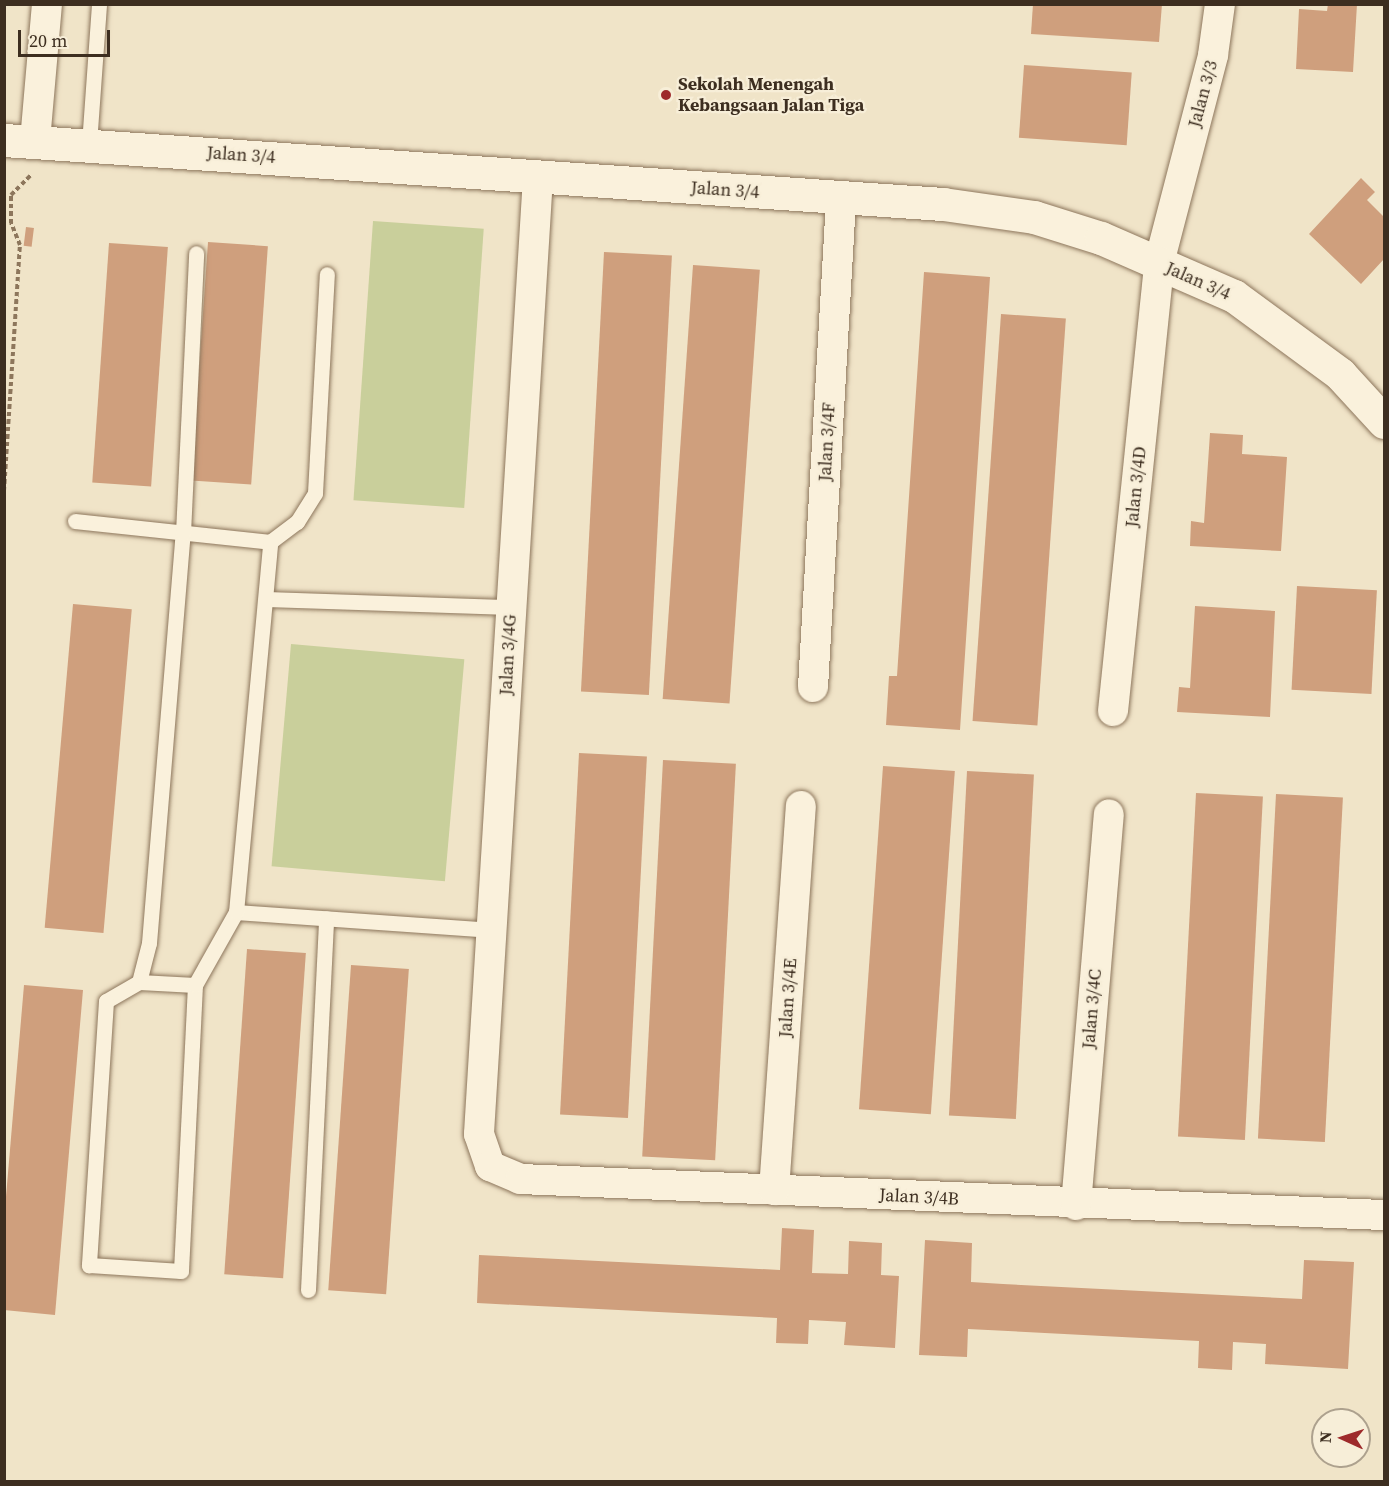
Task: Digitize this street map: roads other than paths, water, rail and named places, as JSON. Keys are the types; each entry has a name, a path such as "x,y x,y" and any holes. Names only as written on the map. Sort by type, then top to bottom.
{"street":[{"path":"20,140 46,4"},
{"name":"Jalan 3/3","path":"1159,264 1178,183 1213,55 1220,4"},
{"name":"Jalan 3/4","path":"20,140 943,204 1034,217 1101,238 1234,296 1293,336 1340,374 1384,422"},
{"name":"Jalan 3/4G","path":"479,1134 538,177"},
{"name":"Jalan 3/4F","path":"813,687 842,197"},
{"name":"Jalan 3/4D","path":"1113,711 1159,264"},
{"name":"Jalan 3/4E","path":"774,1190 801,806"},
{"name":"Jalan 3/4C","path":"1076,1205 1109,814"},
{"name":"Jalan 3/4B","path":"479,1134 490,1166 520,1179 1076,1205 1384,1215"}],"lane":[{"path":"89,144 99,4"},
{"path":"139,982 149,944 183,533 196,253"},
{"path":"75,521 270,542 297,522 315,493 327,274"},
{"path":"195,985 139,982 106,1001 89,1265 181,1271 195,985 236,912 270,542"},
{"path":"266,599 511,607"},
{"path":"236,912 492,930"},
{"path":"308,1290 326,918"}],"place":[{"name":"Sekolah Menengah Kebangsaan Jalan Tiga","path":"666,95"}]}
